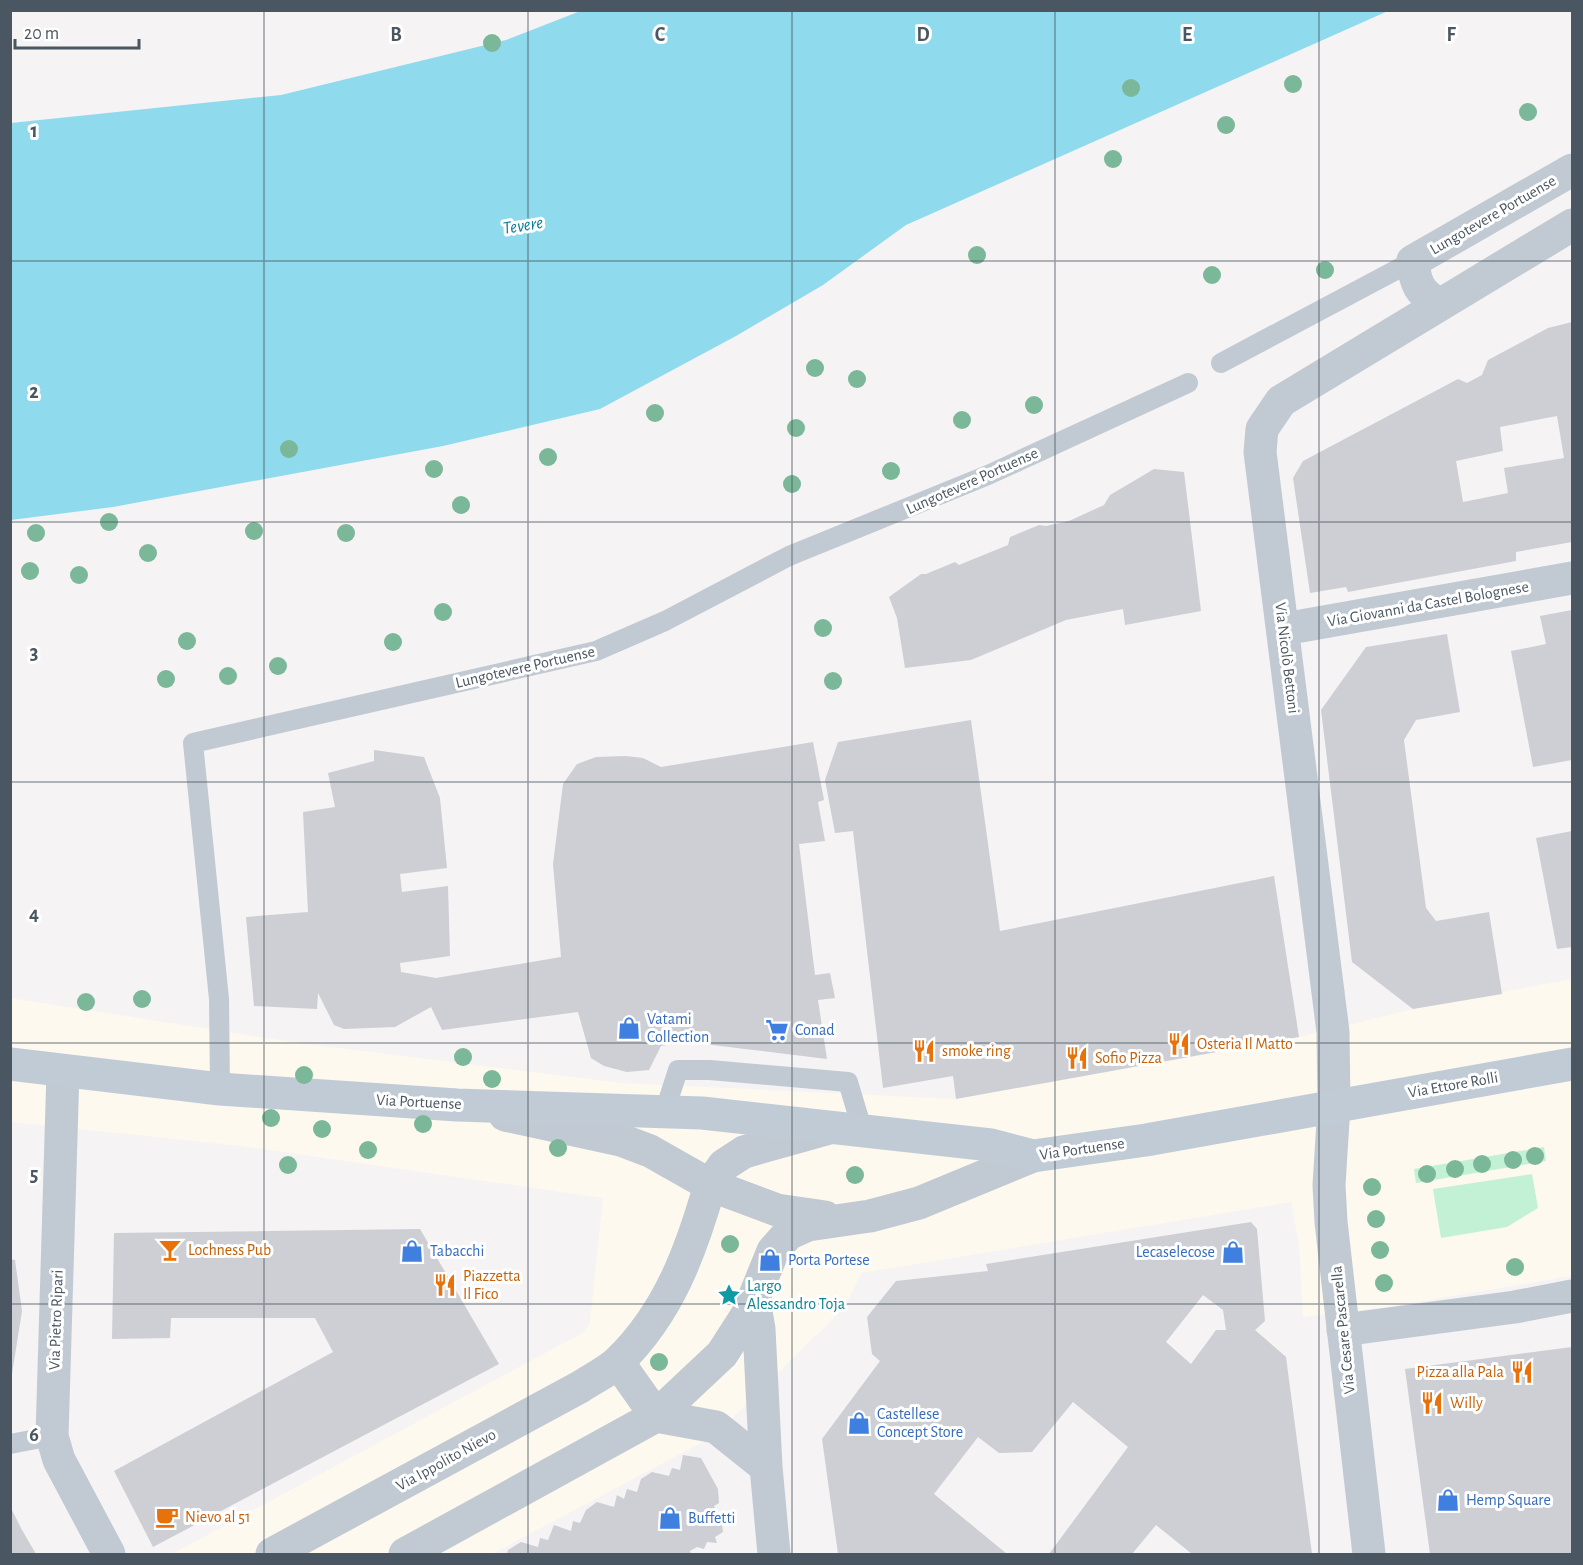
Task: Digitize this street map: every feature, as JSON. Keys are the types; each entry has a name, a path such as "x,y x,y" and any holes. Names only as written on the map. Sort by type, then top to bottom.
{"main road":[{"name":"Via Portuense","path":"10,1064 220,1089 457,1105 665,1110 992,1145 1033,1156 1146,1140 1334,1105"},
{"name":"Via Ettore Rolli","path":"1334,1105 1572,1064"}],"street":[{"name":"Lungotevere Portuense","path":"1439,304 1424,296 1418,288 1413,261 1572,170"},
{"path":"1439,304 1572,225"},
{"name":"Via Nicolò Bettoni","path":"1334,1105 1333,1032 1260,452 1262,429 1281,401 1439,304"},
{"name":"Via Giovanni da Castel Bolognese","path":"1284,629 1572,578"},
{"name":"Via Pietro Ripari","path":"63,1071 52,1436 59,1460 109,1554"},
{"path":"457,1105 621,1140 650,1150 710,1185 777,1210 840,1219"},
{"name":"Via Cesare Pascarella","path":"1334,1105 1329,1185 1369,1554"},
{"name":"Via Portuense","path":"710,1185 724,1165 744,1152 829,1128"},
{"path":"405,1554 656,1416 722,1354 741,1327 773,1251 782,1238 800,1228 881,1213 919,1203 1033,1156"},
{"path":"710,1185 691,1250 674,1288 618,1362 656,1416 716,1427 766,1467"},
{"path":"1343,1330 1515,1307 1572,1296"},
{"path":"754,1300 759,1329 766,1467 774,1554"},
{"name":"Via Ippolito Nievo","path":"272,1554 580,1387 618,1362"}],"lane":[{"name":"Lungotevere Portuense","path":"1221,363 1413,261"},
{"name":"Lungotevere Portuense","path":"220,1089 219,999 193,743 596,651 665,621 789,556 988,476 1188,383"},
{"path":"665,1110 678,1070 710,1070 848,1082 863,1132"},
{"path":"10,1444 52,1436"}],"shaded area":[{"name":"Porta Portese","path":"1572,979 1572,1276 1387,1307 1303,1317 1299,1246 1291,1202 862,1273 843,1309 714,1436 492,1554 172,1554 584,1332 590,1322 603,1198 241,1146 11,1122 10,998 306,1044 622,1083 956,1099 1299,1037 1413,1009"}],"green space":[{"path":"1544,1147 1546,1161 1416,1183 1414,1169"},
{"path":"1532,1174 1538,1208 1507,1227 1441,1238 1433,1189"}],"water":[{"name":"Tevere","path":"583,10 1388,11 906,225 823,285 736,336 600,409 443,446 113,507 11,520 11,123 281,95 506,40"}],"building":[{"path":"1572,322 1572,542 1516,552 1516,561 1348,592 1346,587 1310,593 1293,478 1303,461 1458,379 1467,383 1482,375 1488,360 1548,328","holes":["1557,416 1564,458 1504,468 1508,493 1463,502 1456,461 1503,451 1500,427"]},
{"path":"1154,469 1184,472 1201,611 1125,625 1123,609 1066,620 971,660 905,668 897,618 889,597 921,574 955,562 959,565 1008,545 1010,537 1039,525 1046,526 1069,521 1104,505 1110,495"},
{"path":"1572,610 1572,760 1533,767 1511,651 1546,644 1540,616"},
{"path":"1447,634 1460,712 1416,720 1404,740 1426,908 1436,921 1489,912 1502,994 1413,1009 1352,962 1321,710 1366,647"},
{"path":"971,720 1000,931 1274,876 1299,1037 956,1099 953,1076 883,1088 853,831 835,833 825,780 838,742"},
{"path":"813,742 824,800 818,802 825,841 799,844 815,975 830,973 835,998 818,1000 827,1059 687,1042 661,1046 649,1070 627,1072 604,1066 591,1058 578,1012 442,1030 431,1007 395,1027 344,1029 334,1025 318,993 317,1009 254,1006 246,917 308,912 303,812 335,807 328,773 374,761 374,750 424,757 440,798 447,868 400,874 402,892 448,886 450,956 400,963 401,972 436,978 561,957 553,864 563,784 577,764 596,757 626,756 643,758 661,767"},
{"path":"1572,831 1572,947 1557,949 1536,838"},
{"path":"1251,1222 1257,1229 1265,1321 1255,1330 1286,1357 1312,1554 1192,1554 1156,1525 1132,1554 1049,1554 1128,1447 1073,1402 1032,1452 999,1453 978,1437 934,1494 1007,1554 838,1554 822,1439 880,1361 872,1354 867,1317 896,1281 988,1271 986,1264","holes":["1203,1295 1223,1310 1226,1330 1216,1330 1191,1364 1166,1342"]},
{"path":"420,1229 499,1364 153,1547 114,1471 333,1352 315,1318 171,1318 170,1338 112,1339 114,1233"},
{"path":"10,1259 15,1260 22,1311 12,1374"},
{"path":"1572,1347 1572,1554 1430,1554 1405,1369"},
{"path":"683,1455 701,1458 718,1489 719,1503 714,1506 721,1518 723,1532 715,1537 717,1543 707,1542 704,1549 697,1547 690,1551 691,1554 507,1554 508,1550 521,1542 538,1547 540,1538 548,1540 554,1525 571,1531 573,1521 580,1523 586,1510 597,1502 614,1507 617,1495 624,1499 627,1489 637,1492 641,1479 652,1472 669,1476 672,1468 680,1470"},
{"path":"10,1506 22,1530 36,1554 10,1554"}],"place":[{"name":"Vatami Collection","path":"629,1028"},
{"name":"Conad","path":"777,1030"},
{"name":"Osteria Il Matto","path":"1179,1044"},
{"name":"smoke ring","path":"924,1051"},
{"name":"Sofio Pizza","path":"1077,1058"},
{"name":"Lochness Pub","path":"170,1250"},
{"name":"Tabacchi","path":"412,1251"},
{"name":"Lecaselecose","path":"1233,1252"},
{"name":"Porta Portese","path":"770,1260"},
{"name":"Piazzetta Il Fico","path":"445,1285"},
{"name":"Largo Alessandro Toja","path":"729,1295"},
{"name":"Pizza alla Pala","path":"1522,1372"},
{"name":"Willy","path":"1432,1403"},
{"name":"Castellese Concept Store","path":"859,1423"},
{"name":"Hemp Square","path":"1448,1500"},
{"name":"Nievo al 51","path":"167,1517"},
{"name":"Buffetti","path":"670,1518"}]}
